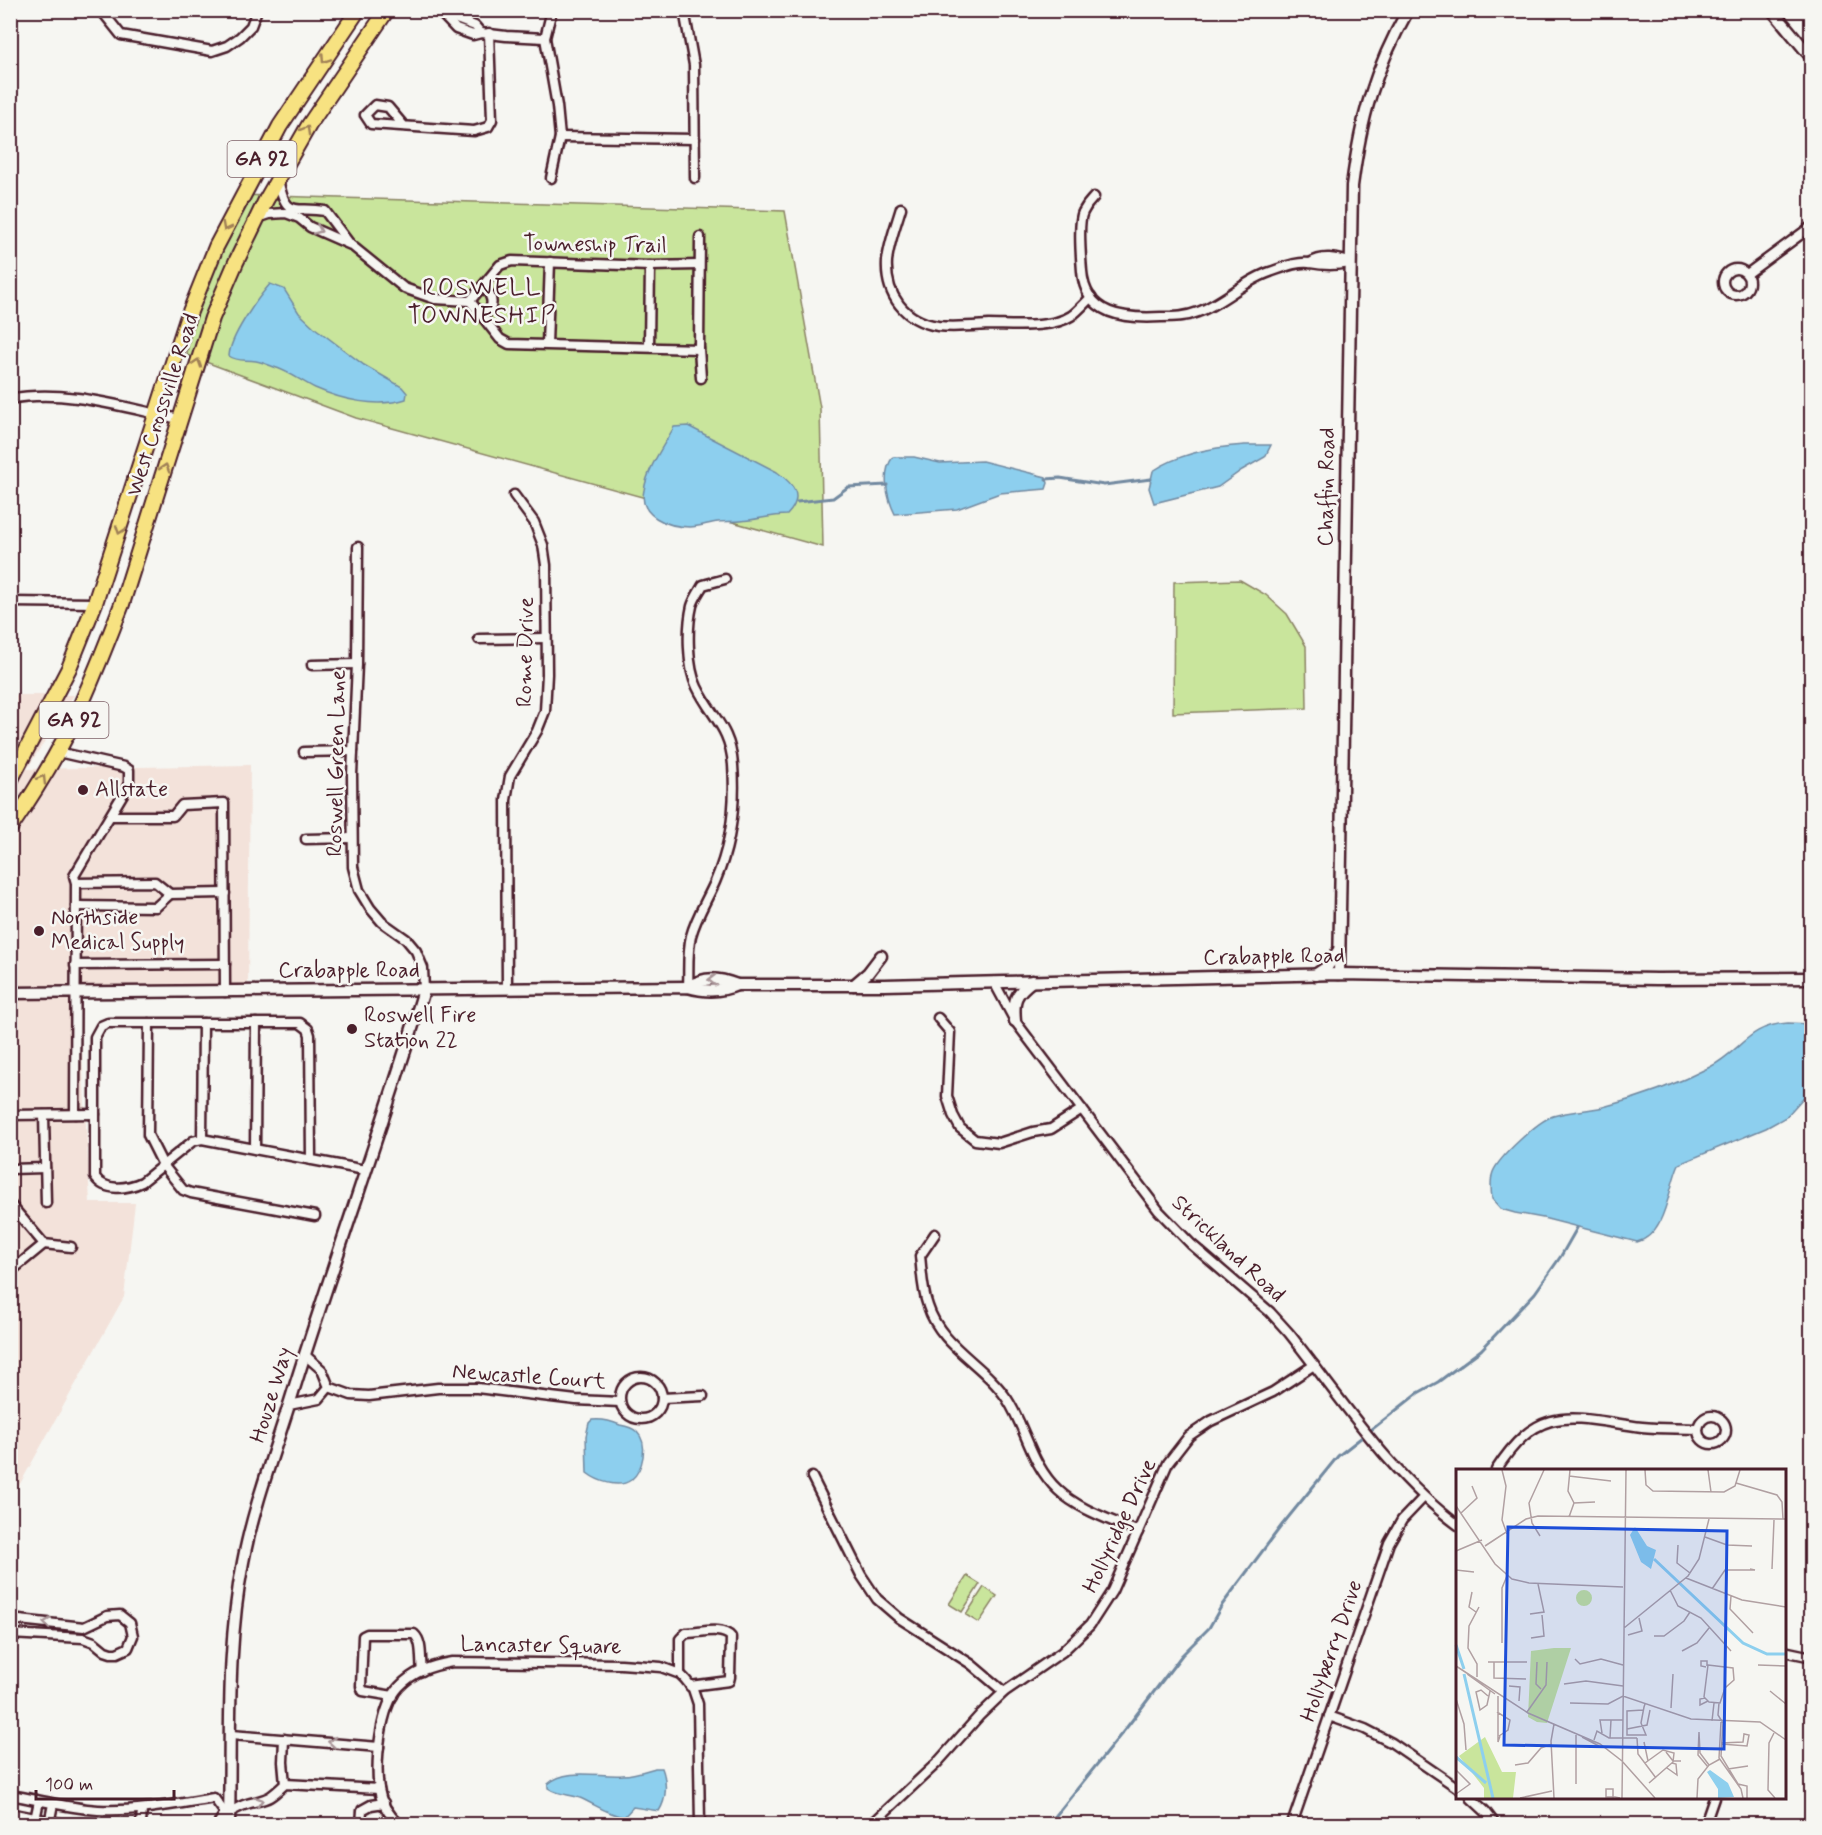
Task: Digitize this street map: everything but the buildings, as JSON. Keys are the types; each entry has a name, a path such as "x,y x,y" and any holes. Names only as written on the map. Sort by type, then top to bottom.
{"main road":[{"name":"West Crossville Road","path":"10,781 69,668 94,603 187,319 216,247 280,126 358,10"},
{"name":"West Crossville Road","path":"10,828 58,752 80,708 122,604 212,318 257,218 328,95 387,10"}],"street":[{"path":"101,10 122,35 212,51 227,46 240,37 251,26 257,10"},
{"path":"551,178 560,137 545,38 552,10"},
{"path":"684,10 694,65 695,178"},
{"name":"Chaffin Road","path":"1339,975 1352,186 1359,137 1371,89 1390,44 1408,10"},
{"path":"1772,10 1812,58"},
{"path":"439,11 456,29 473,35 485,33 545,38"},
{"path":"404,126 388,107 375,105 365,115 371,124 474,131 488,127 492,120 485,33"},
{"path":"560,137 695,139"},
{"path":"278,179 287,210 310,227 351,245"},
{"path":"1094,197 1082,213 1082,273 1086,290 1096,304 1114,315 1140,318 1185,316 1217,303 1266,273 1294,264 1335,258 1350,263"},
{"path":"901,208 887,263 889,283 903,311 919,321 940,326 1059,322 1071,316 1091,297"},
{"path":"257,218 287,210 325,212 351,245 404,288 435,299 470,301 500,339 509,344 699,349"},
{"path":"1747,274 1812,226"},
{"path":"700,237 698,265 701,378"},
{"name":"Towneship Trail","path":"470,301 500,264 512,261 650,266 698,265"},
{"path":"548,344 550,262"},
{"path":"649,347 650,266"},
{"path":"478,291 485,289 492,298 488,312 482,314 478,311"},
{"path":"11,397 65,396 180,419"},
{"name":"Rome Drive","path":"507,989 506,800 510,776 537,731 544,711 547,674 546,565 543,545 534,522 514,495"},
{"name":"Roswell Green Lane","path":"358,547 357,664 353,751 353,867 359,890 370,908 382,922 406,939 417,951 423,968 424,990"},
{"path":"688,987 690,939 722,860 731,830 733,797 728,736 697,687 691,671 689,628 693,604 703,585 725,579"},
{"path":"10,602 94,603"},
{"path":"479,639 546,638"},
{"path":"312,665 357,664"},
{"path":"304,752 353,751"},
{"path":"58,752 129,770 129,784 74,876 76,883 75,1114"},
{"path":"111,816 172,816 182,805 224,803 225,992"},
{"path":"306,838 352,838"},
{"path":"76,883 155,882 170,894 225,893"},
{"path":"76,906 156,907 170,894"},
{"path":"1314,975 1327,967 1339,950"},
{"path":"854,985 868,973 881,956"},
{"path":"75,965 225,964"},
{"name":"Crabapple Road","path":"10,993 688,987 700,979 724,980 737,985 854,985 1314,975 1657,979 1812,978"},
{"path":"1015,1021 1013,1002 1022,989 1032,981"},
{"name":"Strickland Road","path":"994,982 1015,1021 1159,1211 1191,1244 1270,1312 1397,1471 1423,1498 1456,1523"},
{"name":"Houze Way","path":"229,1824 227,1813 232,1652 243,1560 255,1513 289,1405 424,990"},
{"path":"938,1018 950,1032 947,1096 952,1115 960,1128 975,1140 999,1143 1051,1129 1082,1109"},
{"path":"311,1160 308,1029 300,1023 108,1023 97,1031 95,1037 95,1176 98,1181 109,1187 132,1187 142,1182 193,1141 202,1139 311,1160 365,1170"},
{"path":"149,1023 148,1135 163,1165 183,1190 315,1216"},
{"path":"202,1139 203,1023"},
{"path":"255,1149 256,1023"},
{"path":"10,1115 95,1114"},
{"path":"44,1115 46,1203"},
{"path":"10,1169 45,1168"},
{"path":"10,1204 44,1245"},
{"path":"935,1234 920,1256 924,1290 934,1320 948,1340 988,1376 1005,1397 1018,1417 1034,1457 1045,1476 1058,1490 1074,1502 1138,1532"},
{"path":"10,1272 44,1245 71,1247"},
{"path":"289,1405 319,1398 329,1387 322,1370 305,1355"},
{"name":"Hollyridge Drive","path":"872,1824 937,1763 980,1714 1004,1692 1062,1652 1090,1625 1112,1591 1168,1463 1189,1436 1211,1421 1273,1392 1314,1365"},
{"name":"Newcastle Court","path":"639,1377 652,1380 658,1385 662,1398 657,1411 646,1419 632,1417 622,1408 620,1402 620,1395 626,1382 639,1377"},
{"name":"Newcastle Court","path":"329,1387 351,1395 369,1396 438,1388 477,1388 576,1400 620,1402"},
{"path":"662,1398 703,1396"},
{"path":"1497,1469 1510,1448 1525,1434 1562,1418 1579,1417 1644,1427 1698,1429"},
{"path":"812,1477 861,1575 877,1599 899,1618 971,1664 1004,1692"},
{"name":"Hollyberry Drive","path":"1292,1824 1389,1543 1402,1520 1423,1498"},
{"path":"10,1618 84,1627 107,1616 120,1615 130,1623 133,1636 128,1648 117,1653 105,1651 94,1642 83,1638 10,1634"},
{"path":"83,1638 84,1627"},
{"path":"690,1686 729,1681 731,1637 727,1633 721,1631 686,1633 680,1639 680,1674 690,1686 698,1704 700,1824"},
{"path":"393,1696 363,1691 361,1674 363,1636 367,1634 414,1634 420,1643 422,1671"},
{"path":"1786,1650 1812,1657"},
{"name":"Lancaster Square","path":"399,1824 390,1815 379,1789 379,1747 384,1718 398,1688 429,1666 452,1662 621,1664 661,1667 680,1674"},
{"path":"1329,1716 1365,1729 1392,1743 1456,1787"},
{"path":"231,1735 379,1747"},
{"path":"284,1739 285,1784"},
{"path":"218,1824 227,1813 271,1797 285,1784 379,1789"},
{"path":"10,1794 53,1804 100,1810 142,1809 214,1798 227,1813"},
{"path":"1473,1799 1495,1824"},
{"path":"1705,1824 1713,1799"},
{"path":"34,1821 39,1801"},
{"path":"361,1824 362,1810 371,1805 384,1803"},
{"path":"49,1823 53,1804"},
{"path":"141,1824 142,1809"},
{"path":"10,1813 34,1821 65,1824"}],"shaded area":[{"path":"11,695 74,695 27,769 250,765 248,987 79,989 90,1203 135,1203 124,1297 11,1500"}],"green space":[{"path":"238,195 785,211 820,408 823,547 356,418 187,355 198,271"},
{"path":"1240,580 1266,595 1287,614 1306,646 1307,708 1173,713 1174,582"},
{"path":"967,1576 980,1584 962,1612 949,1604"},
{"path":"984,1587 997,1596 979,1623 966,1615"}],"water":[{"path":"270,284 284,289 299,313 315,328 364,365 402,387 407,393 406,399 372,403 348,399 315,388 258,361 239,360 229,356 239,329"},
{"path":"688,426 777,472 789,482 796,497 787,515 690,527 664,522 650,513 643,499 649,473 674,427"},
{"path":"1271,445 1265,457 1218,487 1154,503 1149,488 1153,471 1186,455 1221,447"},
{"path":"893,457 914,457 940,463 982,461 1046,477 1048,483 1046,489 1000,493 957,509 895,514 886,485 887,470"},
{"path":"1788,1023 1811,1024 1811,1089 1786,1117 1766,1128 1679,1164 1661,1220 1647,1237 1637,1242 1515,1213 1501,1209 1492,1199 1491,1178 1497,1165 1520,1140 1546,1119 1559,1114 1617,1103 1671,1085 1721,1061 1763,1028"},
{"path":"592,1420 629,1427 641,1437 644,1450 641,1464 635,1476 626,1483 608,1483 587,1473 586,1436"},
{"path":"662,1768 665,1779 665,1796 659,1811 633,1807 624,1817 618,1816 580,1798 548,1788 548,1784 555,1779 574,1774 627,1775"}],"waterway":[{"path":"1046,479 1060,478 1104,485 1151,479"},
{"path":"797,502 833,498 848,487 887,485"},
{"path":"1049,1824 1182,1655 1209,1628 1222,1605 1282,1525 1338,1456 1418,1393 1438,1382 1481,1350 1535,1293 1577,1228"}],"place":[{"name":"Allstate","path":"83,790"},
{"name":"Northside Medical Supply","path":"39,931"},
{"name":"Roswell Fire Station 22","path":"352,1029"}],"district":[{"name":"ROSWELL TOWNESHIP","path":"482,302"}]}
